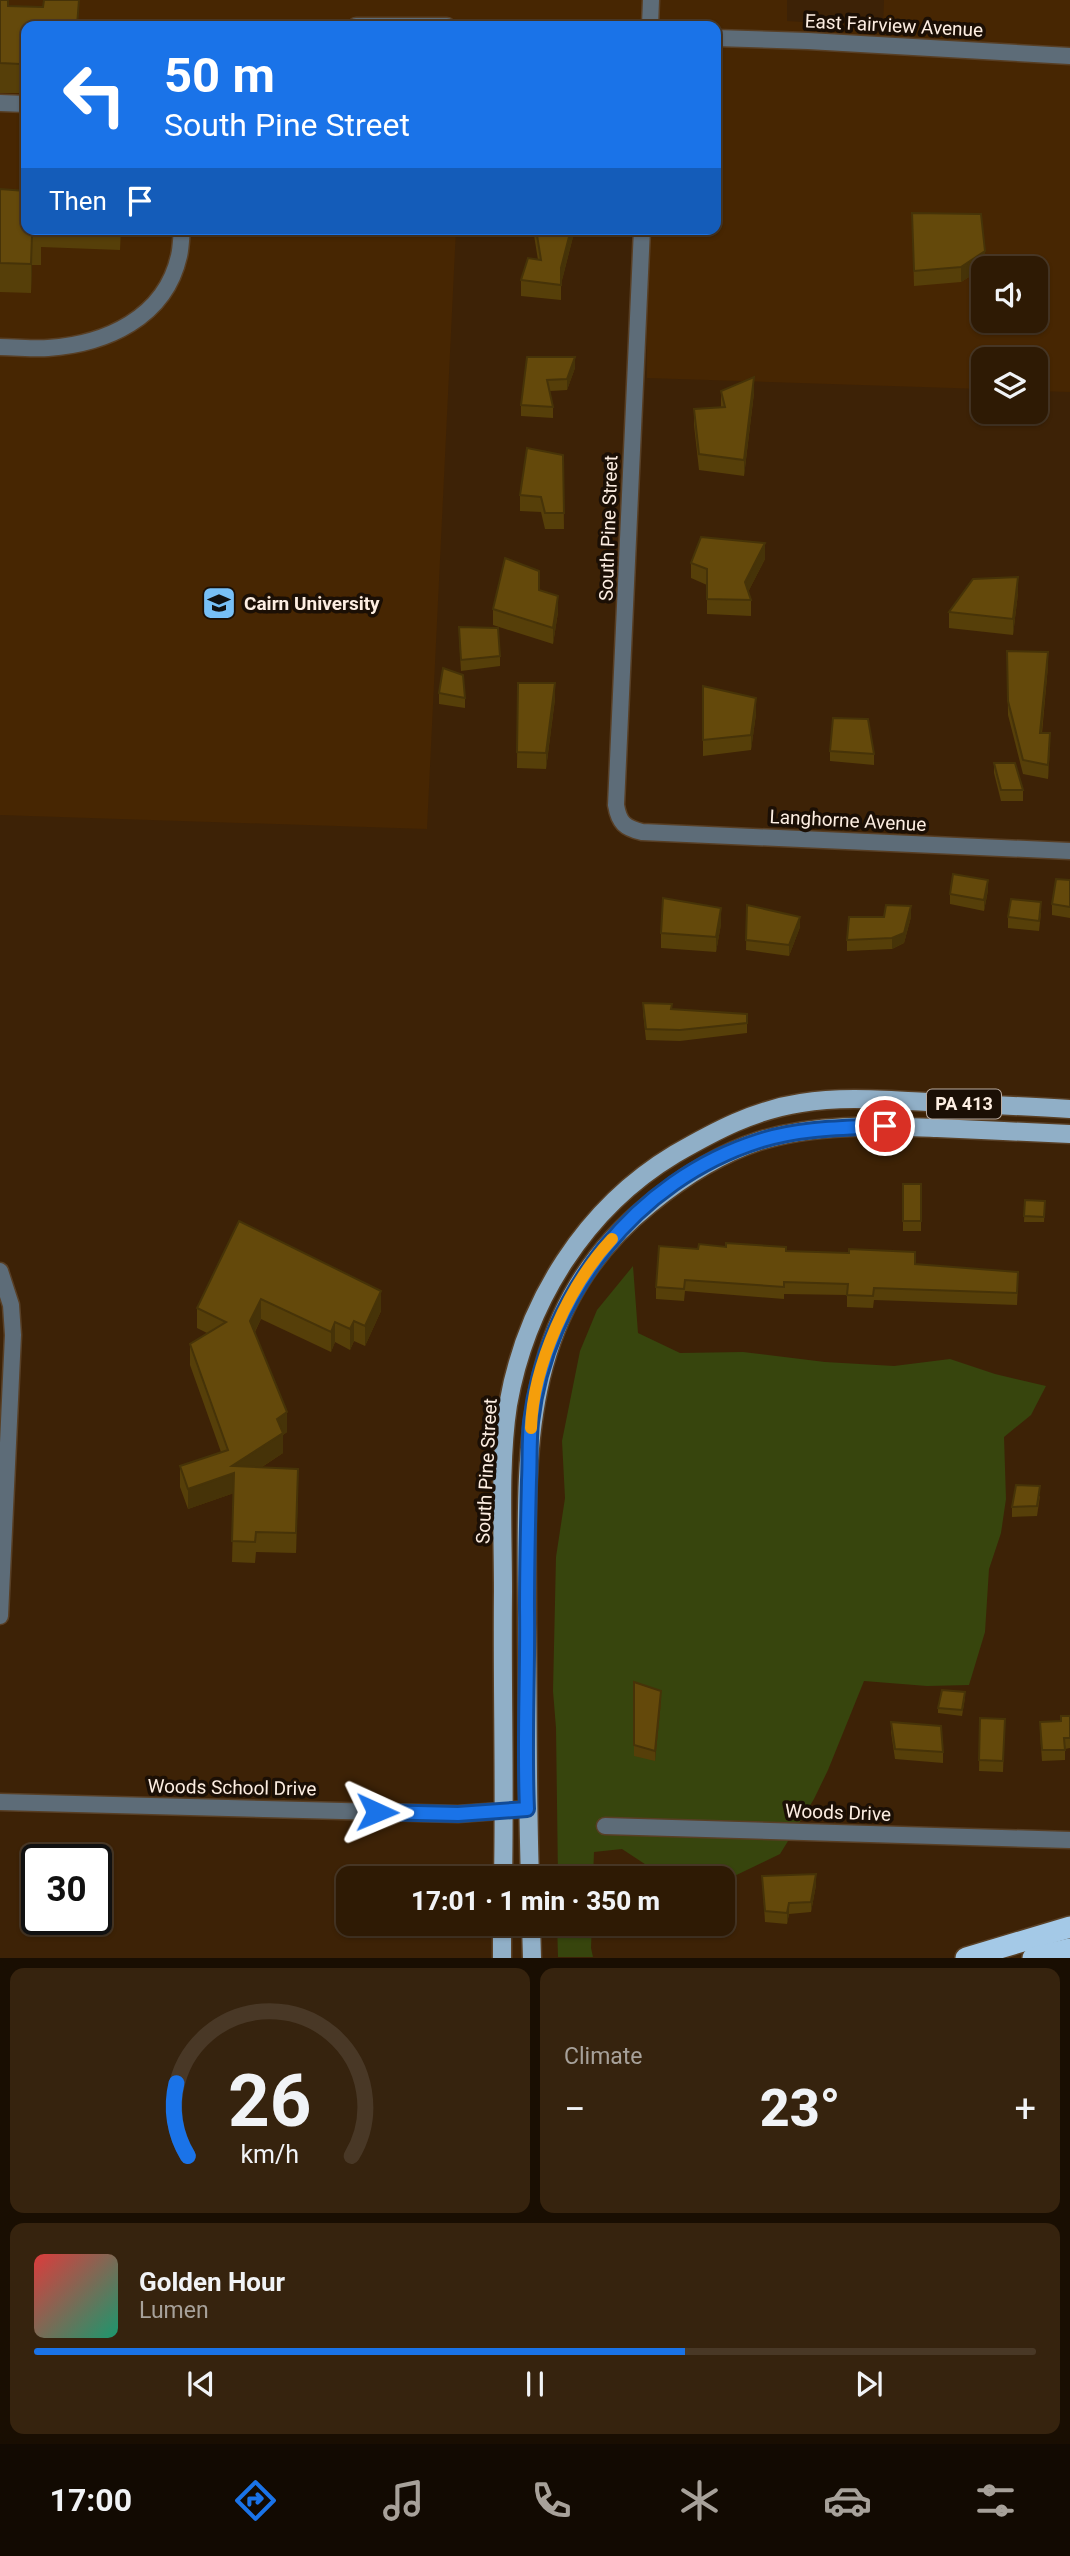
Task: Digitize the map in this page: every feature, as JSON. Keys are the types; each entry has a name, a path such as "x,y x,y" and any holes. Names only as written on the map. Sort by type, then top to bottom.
{"highway":[{"path":"967,1958 1070,1927"},
{"path":"1033,1958 1070,1949"}],"main road":[{"name":"South Pine Street","path":"503,1866 503,1479 508,1407 518,1360 532,1323 548,1288 592,1223 625,1188 653,1167 720,1127 759,1112 801,1103 858,1098 1070,1109"},
{"name":"PA 413","path":"529,1866 527,1554 531,1423 540,1375 553,1332 568,1302 601,1252 636,1215 668,1189 714,1159 760,1140 813,1130 885,1126 1070,1134"},
{"path":"502,1936 502,1958"},
{"path":"531,1936 532,1958"}],"street":[{"path":"650,21 651,0"},
{"name":"East Fairview Avenue","path":"721,38 1070,56"},
{"path":"0,103 21,104"},
{"path":"0,347 48,348 88,342 131,325 153,306 169,283 179,256 181,235"},
{"name":"South Pine Street","path":"624,826 618,818 616,805 642,235"},
{"name":"Langhorne Avenue","path":"624,826 642,832 1070,851"},
{"path":"0,1271 11,1306 13,1335 0,1616"},
{"name":"Woods School Drive","path":"0,1802 458,1814 504,1812"},
{"path":"504,1812 527,1809"},
{"name":"Woods Drive","path":"605,1826 1070,1840"}],"shaded area":[{"name":"Cairn University","path":"0,0 787,0 787,21 883,27 884,0 1070,0 1070,392 1048,391 1048,347 971,347 971,389 647,378 647,235 721,235 721,21 21,21 21,235 456,235 427,829 0,815"}],"green space":[{"path":"633,1266 638,1333 680,1353 743,1352 825,1362 894,1366 950,1359 995,1374 1046,1386 1031,1415 1004,1437 1006,1499 1001,1533 989,1569 985,1632 969,1685 927,1686 864,1681 814,1799 780,1854 735,1876 735,1866 648,1866 622,1849 594,1852 593,1866 558,1866 553,1691 556,1557 565,1498 562,1441 580,1351 597,1310"},
{"path":"557,1936 591,1936 593,1957 558,1957"}],"building":[{"path":"0,0 8,0 8,6 43,7 44,0 79,0 77,21 21,21 20,64 0,63"},
{"path":"0,189 21,191 21,235 32,235 31,264 0,263"},
{"path":"912,213 981,214 985,251 978,256 971,256 971,260 961,267 914,271"},
{"path":"537,235 569,235 561,268 561,285 521,280 528,258 541,260"},
{"path":"527,357 575,357 567,379 547,380 553,407 521,405"},
{"path":"754,377 744,460 699,454 694,409 725,407 721,391"},
{"path":"527,448 563,455 564,513 545,513 541,497 520,495"},
{"path":"701,537 765,543 745,582 751,600 707,599 707,569 691,563"},
{"path":"505,558 539,571 539,590 558,596 553,628 493,609"},
{"path":"1018,577 1013,619 949,612 973,579"},
{"path":"459,627 498,628 500,656 461,660"},
{"path":"1007,651 1048,652 1040,733 1050,733 1048,765 1023,760 1008,701"},
{"path":"443,668 463,675 465,698 439,693"},
{"path":"518,683 555,683 546,753 517,752"},
{"path":"703,686 756,698 751,735 703,740"},
{"path":"833,718 868,719 874,754 830,751"},
{"path":"994,763 1015,763 1023,790 1001,790"},
{"path":"953,874 988,880 984,900 950,894"},
{"path":"1056,879 1070,880 1070,907 1052,904"},
{"path":"663,898 721,908 716,937 661,933"},
{"path":"1011,899 1041,902 1039,921 1008,917"},
{"path":"747,905 800,917 789,945 746,940"},
{"path":"886,905 911,906 904,933 892,938 847,940 849,917 884,917"},
{"path":"643,1003 672,1004 671,1009 747,1014 747,1023 680,1030 646,1029"},
{"path":"903,1184 921,1184 921,1221 903,1221"},
{"path":"1025,1200 1045,1201 1044,1217 1024,1216"},
{"path":"239,1221 381,1291 365,1326 354,1321 350,1329 335,1322 331,1332 261,1299 250,1321 287,1412 277,1419 283,1433 232,1466 298,1469 296,1533 256,1532 255,1542 232,1541 234,1473 188,1489 180,1466 228,1450 190,1344 226,1322 197,1308"},
{"path":"726,1243 786,1247 786,1251 849,1253 849,1249 915,1252 915,1264 1018,1272 1017,1293 874,1288 873,1296 847,1295 848,1284 784,1282 784,1287 685,1280 684,1289 656,1287 659,1246 698,1249 699,1244 726,1247"},
{"path":"1016,1485 1040,1486 1037,1506 1012,1507"},
{"path":"634,1682 661,1691 655,1751 634,1745"},
{"path":"942,1690 965,1692 962,1710 938,1708"},
{"path":"1061,1716 1070,1716 1070,1738 1064,1738 1065,1750 1042,1750 1040,1722 1061,1721"},
{"path":"980,1718 1005,1719 1003,1761 979,1760"},
{"path":"891,1722 941,1726 943,1752 895,1749"},
{"path":"816,1874 811,1902 789,1903 787,1913 765,1911 762,1876"}],"slow traffic":[{"path":"531,1428 540,1375 553,1332 568,1302 612,1239"}],"place":[{"name":"Cairn University","path":"219,603"}],"route":[{"path":"377,1812 458,1814 527,1809 527,1554 531,1423 540,1375 553,1332 568,1302 601,1252 636,1215 668,1189 714,1159 760,1140 813,1130 885,1126"}]}
